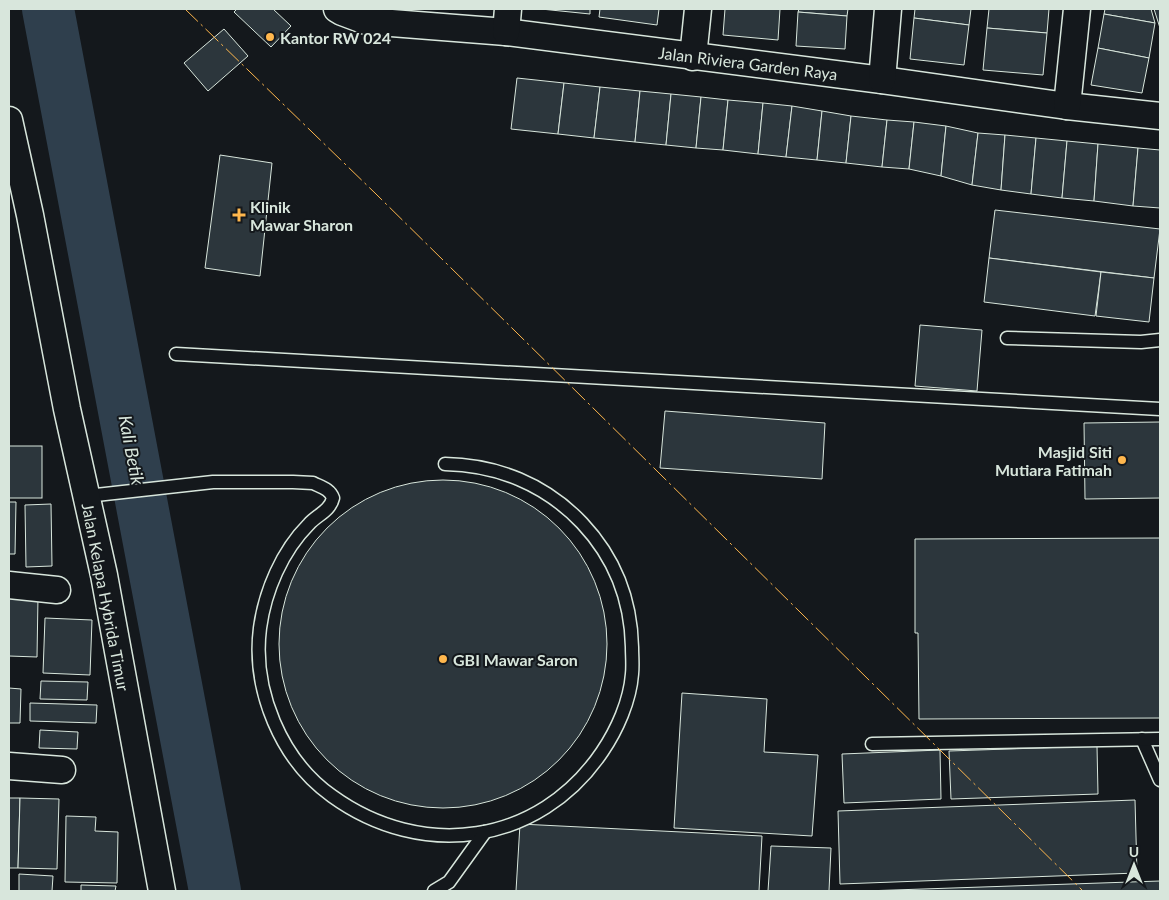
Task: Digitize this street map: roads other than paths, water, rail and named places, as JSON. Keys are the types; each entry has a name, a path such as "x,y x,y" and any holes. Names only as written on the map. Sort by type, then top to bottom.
{"street":[{"name":"Jalan Riviera Garden Raya","path":"337,9 366,21 507,21 692,57 882,80 1067,106 1160,116"},
{"path":"692,57 698,9"},
{"path":"882,80 888,9"},
{"path":"1067,106 1077,9"},
{"name":"Jalan Kelapa Hybrida Timur","path":"9,120 47,304 97,495 106,585 162,891"},
{"path":"9,585 57,590"},
{"path":"9,766 62,770"}],"lane":[{"path":"1007,338 1141,342 1160,340"},
{"path":"176,354 1160,409"},
{"path":"97,495 230,482 293,482 313,484 326,488 334,498 331,506 309,523 294,541 268,593 260,630 260,667 266,701 278,733 301,767 323,790 352,811 384,825 418,834 451,836 485,832 518,822 568,792 592,767 610,740 624,708 632,676 632,622 620,579 597,539 568,508 546,492 520,479 477,466 445,464"},
{"path":"1142,739 1160,780"},
{"path":"872,744 1160,739"},
{"path":"434,891 450,882 485,832"}],"waterway":[{"name":"Kali Betik","path":"48,9 215,891"}],"place":[{"name":"Kantor RW 024","path":"270,37"},
{"name":"Klinik Mawar Sharon","path":"239,215"},
{"name":"Masjid Siti Mutiara Fatimah","path":"1122,460"},
{"name":"GBI Mawar Saron","path":"443,659"}]}
